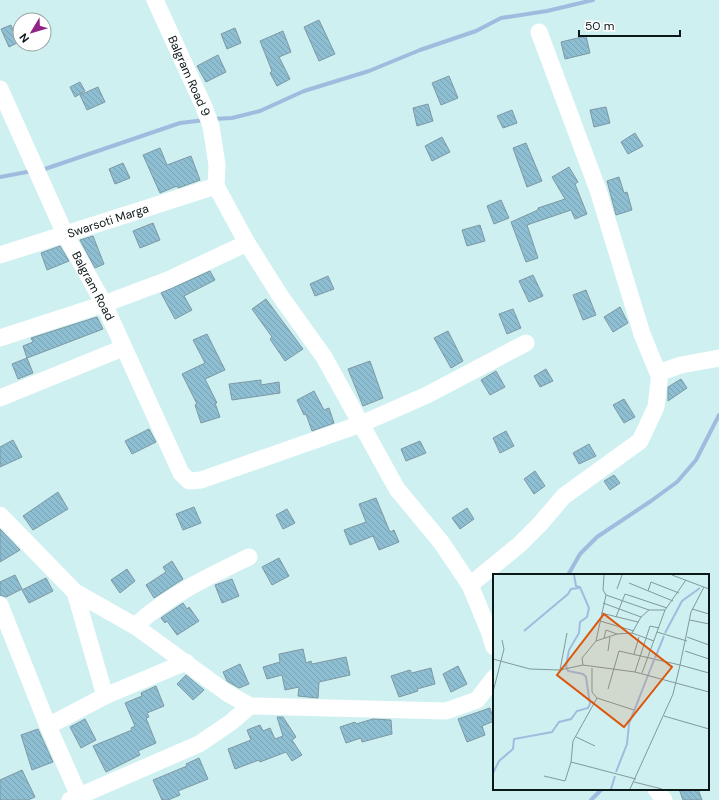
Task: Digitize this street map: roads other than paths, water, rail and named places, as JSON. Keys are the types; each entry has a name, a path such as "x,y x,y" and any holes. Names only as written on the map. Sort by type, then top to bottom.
{"street":[{"name":"Balgram Road 9","path":"154,0 204,107 211,126 218,165 216,186"},
{"path":"539,32 598,190 642,334 658,373 660,372"},
{"name":"Balgram Road","path":"0,89 65,234 104,304 181,473 189,481 201,480 361,424"},
{"path":"216,186 247,243 281,297 324,357 397,489 441,542 470,585 490,631 493,643"},
{"name":"Swarsoti Marga","path":"0,256 216,186"},
{"path":"0,338 104,304 168,280 247,243"},
{"path":"361,424 427,395 526,343"},
{"path":"0,398 123,348"},
{"path":"660,372 681,365 719,358"},
{"path":"470,585 519,545 540,524 564,496 640,441 656,407 660,372"},
{"path":"0,515 75,592 135,626 227,693 250,706 446,712 477,700 493,679"},
{"path":"135,626 151,612 193,584 249,557"},
{"path":"75,592 105,696"},
{"path":"0,605 48,726 74,798 199,744 230,723 250,706"},
{"path":"48,726 105,696 186,662"},
{"path":"657,790 664,800"}],"waterway":[{"path":"212,119 232,118 260,111 304,91 369,71 420,50 476,31 501,18 547,11 593,0"},
{"path":"42,170 180,123 205,120"},
{"path":"0,177 32,171"},
{"path":"569,574 580,554 597,537 677,482 696,460 719,415"},
{"path":"591,800 601,790"}]}
